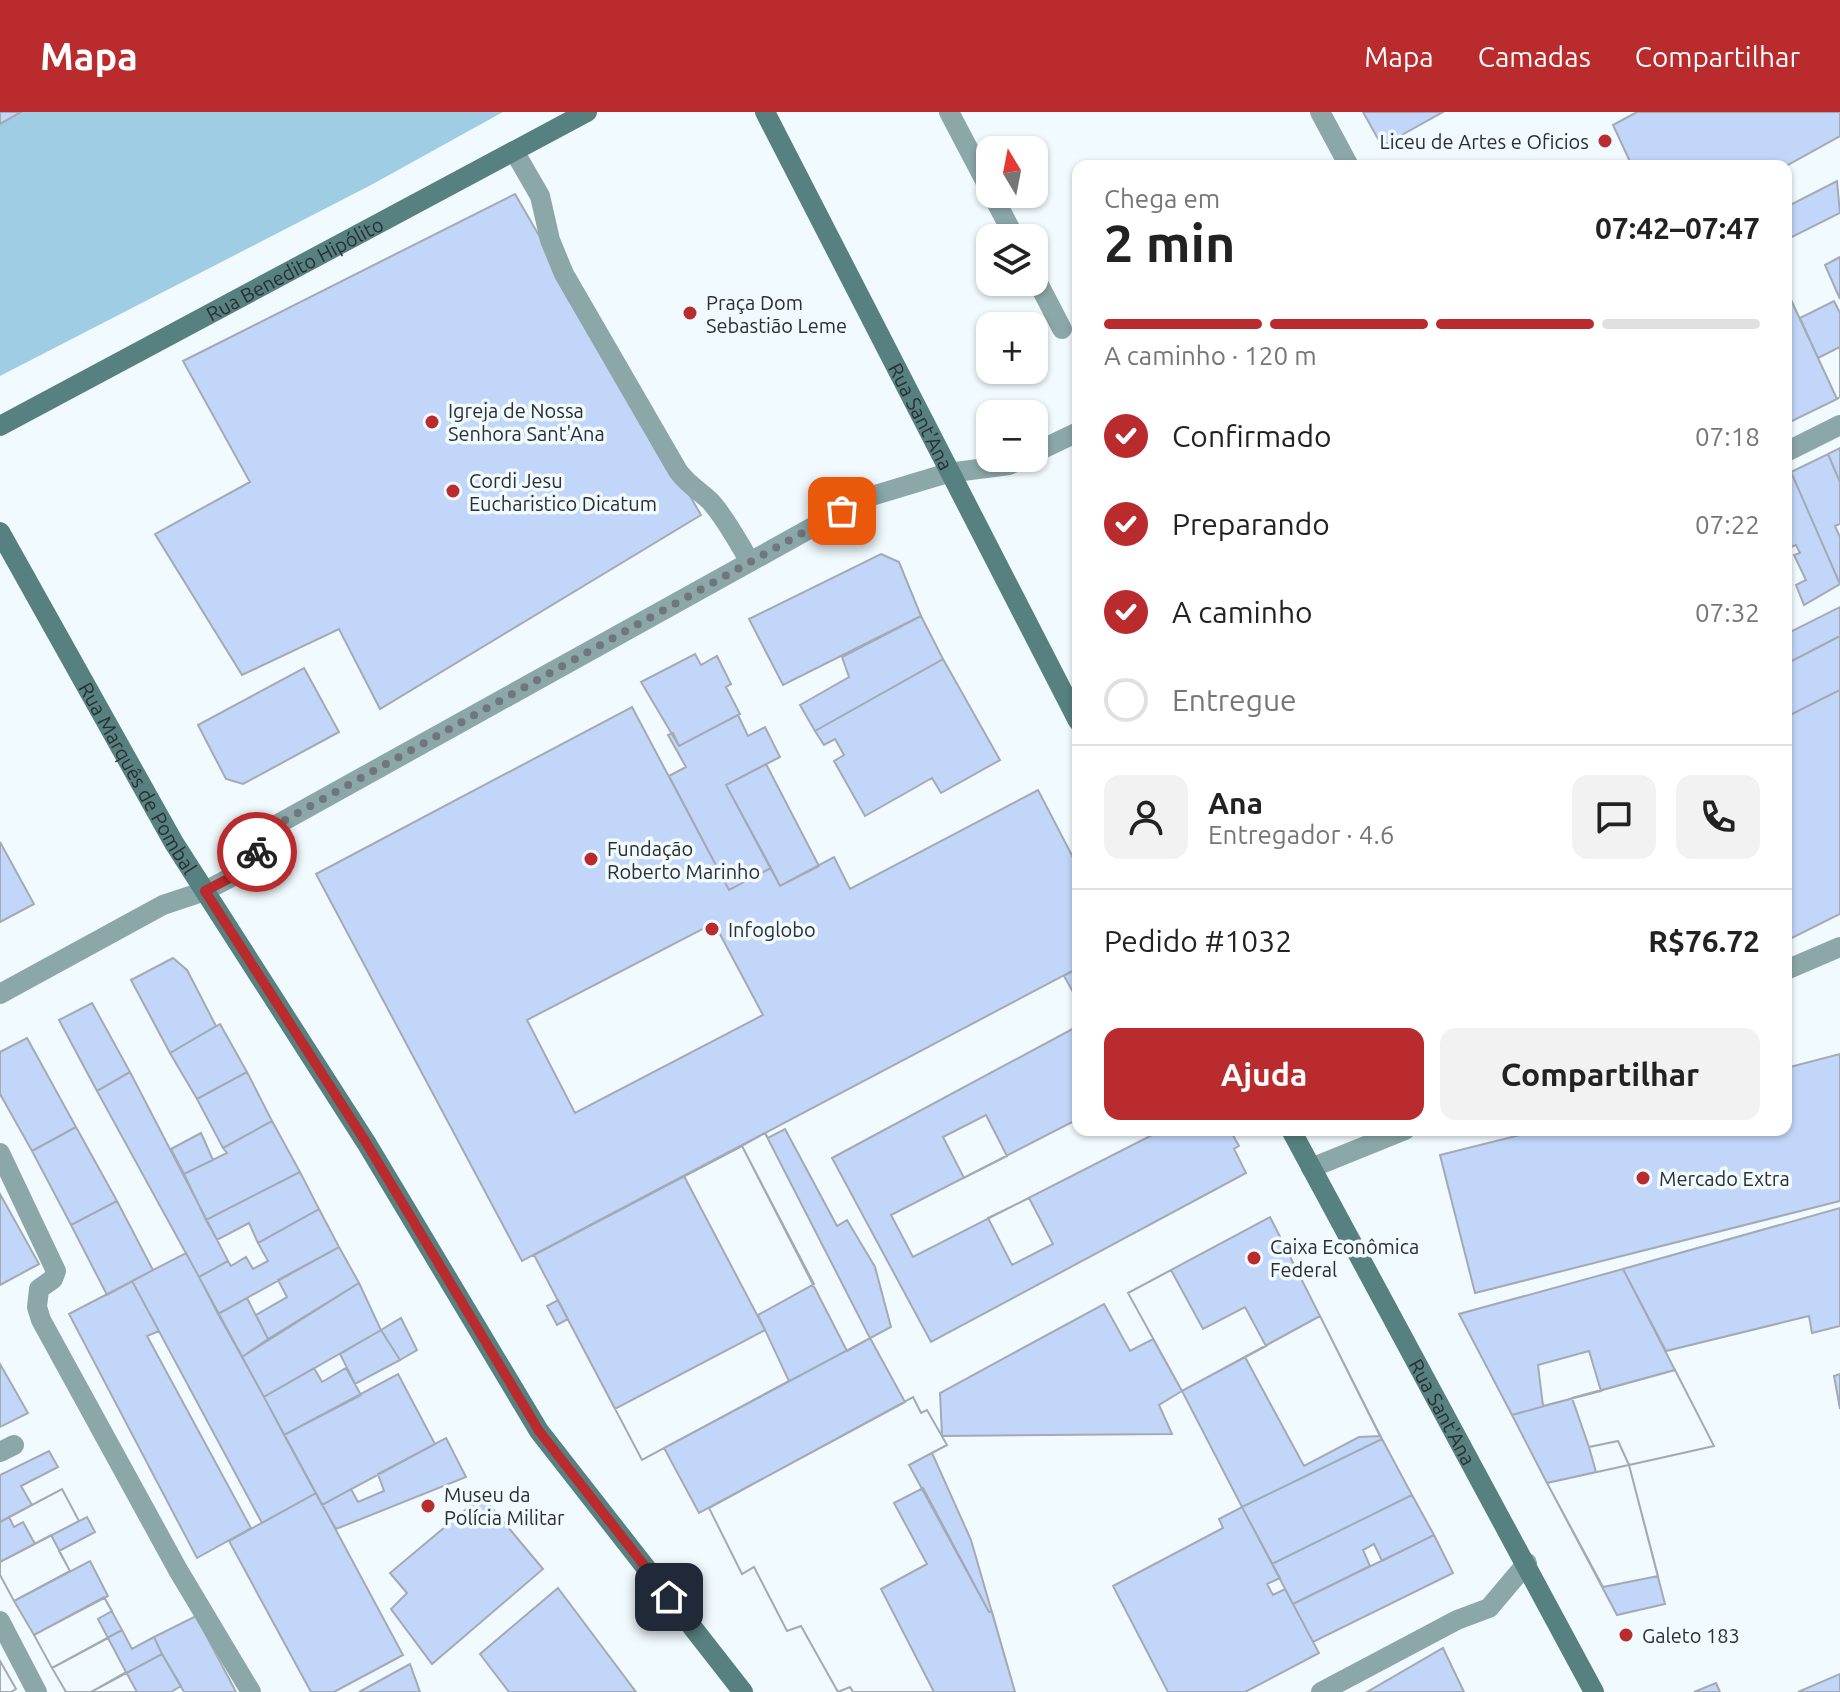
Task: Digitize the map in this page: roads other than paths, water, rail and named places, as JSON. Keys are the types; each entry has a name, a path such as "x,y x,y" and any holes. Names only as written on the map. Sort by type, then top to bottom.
{"street":[{"name":"Rua Benedito Hipólito","path":"0,426 587,112"},
{"name":"Rua Sant'Ana","path":"765,112 1072,710"},
{"path":"949,112 976,163"},
{"path":"1320,112 1346,160"},
{"path":"514,151 540,196 550,240 564,274 678,471 693,491 703,495 722,515 750,562"},
{"path":"1045,296 1062,329"},
{"path":"1792,449 1840,425"},
{"path":"1048,446 1072,435"},
{"path":"0,994 163,905 205,891 243,871 278,824 865,498 948,473 976,469"},
{"name":"Rua Marquês de Pombal","path":"0,532 174,843 367,1144 539,1431 743,1692"},
{"path":"1792,967 1840,947"},
{"name":"Rua Sant'Ana","path":"1294,1136 1594,1692"},
{"path":"1311,1168 1390,1136"},
{"path":"0,1153 56,1271 53,1279 39,1289 37,1307 41,1320 178,1570 251,1692"},
{"path":"1321,1692 1457,1620 1489,1608 1527,1563"},
{"path":"0,1621 37,1692"}],"place":[{"name":"Liceu de Artes e Oficios","path":"1605,141"},
{"name":"Praça Dom Sebastião Leme","path":"690,313"},
{"name":"Igreja de Nossa Senhora Sant'Ana","path":"432,422"},
{"name":"Cordi Jesu Eucharistico Dicatum","path":"453,491"},
{"name":"Fundação Roberto Marinho","path":"591,859"},
{"name":"Infoglobo","path":"712,929"},
{"name":"Mercado Extra","path":"1643,1178"},
{"name":"Caixa Econômica Federal","path":"1254,1258"},
{"name":"Museu da Polícia Militar","path":"428,1506"},
{"name":"Galeto 183","path":"1626,1635"}]}
